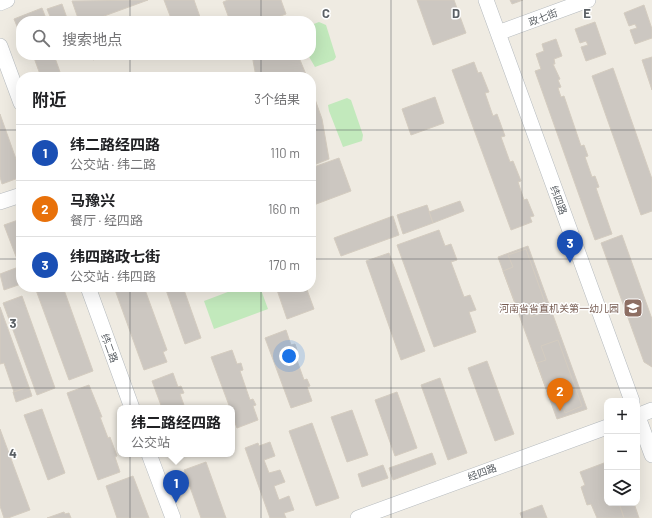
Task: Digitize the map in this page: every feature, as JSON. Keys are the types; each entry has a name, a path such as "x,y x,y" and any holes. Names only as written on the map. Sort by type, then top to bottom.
{"street":[{"path":"0,3 8,0"},
{"name":"纬四路","path":"486,0 631,398"},
{"name":"政七街","path":"498,33 588,0"},
{"path":"0,46 16,89"},
{"path":"0,202 16,197"},
{"name":"纬二路","path":"90,292 131,405"},
{"path":"640,414 652,410"},
{"path":"640,423 652,455"},
{"name":"经四路","path":"358,518 604,428"},
{"path":"150,457 172,518"}],"green space":[{"path":"319,22 326,25 336,57 334,60 315,67 311,60 316,60 316,23"},
{"path":"347,98 351,100 363,135 362,141 343,147 328,105"},
{"path":"228,292 262,292 268,309 214,329 204,301"}],"building":[{"path":"148,0 104,16 77,16 72,1"},
{"path":"164,0 194,0 200,16 170,16"},
{"path":"228,0 281,0 286,14 281,16 228,16 223,2"},
{"path":"417,0 454,0 466,33 433,45"},
{"path":"510,0 523,0 512,4"},
{"path":"62,4 66,16 50,16 47,9"},
{"path":"644,5 652,29 652,38 635,44 630,30 637,28 635,24 629,26 624,13"},
{"path":"42,8 45,16 22,16"},
{"path":"595,22 606,54 586,61 581,47 588,45 586,41 580,43 575,29"},
{"path":"556,39 562,56 554,59 555,64 553,64 560,79 558,80 561,87 558,88 561,97 564,96 581,146 584,145 588,156 585,157 592,177 595,176 599,187 596,188 612,234 595,240 535,71 541,69 536,54 544,51 542,44"},
{"path":"652,57 652,90 642,60"},
{"path":"35,60 56,60 60,72 39,72"},
{"path":"253,60 300,60 305,72 255,72"},
{"path":"474,62 478,73 481,72 489,92 485,93 493,116 497,114 505,136 501,137 510,162 513,161 521,181 518,182 524,200 527,199 534,216 530,217 532,222 511,230 452,70"},
{"path":"613,68 652,179 652,211 641,215 592,76"},
{"path":"435,97 444,123 411,135 402,109"},
{"path":"316,102 322,119 329,159 316,164"},
{"path":"0,114 16,159 16,179 2,184 0,177"},
{"path":"339,158 351,191 316,204 316,166"},
{"path":"460,201 464,211 433,223 429,212"},
{"path":"427,205 433,223 403,234 397,215"},
{"path":"393,216 399,235 341,256 334,238"},
{"path":"16,221 16,256 4,225"},
{"path":"439,230 445,246 451,244 457,260 451,262 464,297 470,295 476,310 469,312 476,332 434,347 397,245"},
{"path":"622,235 652,319 652,367 644,362 601,243"},
{"path":"528,246 587,409 557,419 498,257"},
{"path":"526,249 548,311 531,317 526,304 517,308 503,271 513,267 508,255"},
{"path":"389,253 425,351 401,360 366,261"},
{"path":"16,268 16,286 4,290 0,274"},
{"path":"37,292 65,292 93,371 69,380"},
{"path":"116,292 146,292 167,350 163,352 167,362 144,370"},
{"path":"167,292 185,292 201,338 185,344"},
{"path":"278,292 308,292 314,309 287,319"},
{"path":"22,296 55,388 37,395 3,303"},
{"path":"0,307 29,387 14,392 4,363 0,364"},
{"path":"286,330 291,345 295,344 297,350 294,352 304,380 307,379 310,386 307,387 312,401 291,408 265,338"},
{"path":"558,340 582,406 565,413 559,396 550,400 537,363 546,360 541,346"},
{"path":"232,350 237,364 241,363 243,370 240,371 250,400 253,399 256,405 253,406 258,420 237,428 235,423 235,405 229,405 211,357"},
{"path":"487,361 514,434 495,441 468,368"},
{"path":"173,373 178,387 181,386 184,393 180,394 184,405 161,405 152,381"},
{"path":"440,378 467,453 448,460 421,385"},
{"path":"89,385 102,417 100,417 108,438 110,437 117,456 115,457 120,472 98,480 67,393"},
{"path":"29,387 32,396 16,402 13,392"},
{"path":"397,392 417,448 395,456 375,400"},
{"path":"42,409 65,473 48,480 24,415"},
{"path":"352,410 368,455 347,462 331,417"},
{"path":"312,423 339,498 316,506 289,431"},
{"path":"0,429 30,510 8,518 4,518 0,506"},
{"path":"270,442 275,456 264,460 269,473 280,470 285,482 274,486 279,500 289,496 294,510 284,513 286,518 270,518 245,448 258,443 259,446"},
{"path":"432,453 436,464 393,480 389,468"},
{"path":"206,462 226,518 201,518 184,470"},
{"path":"604,463 604,506 620,506 624,518 597,518 591,504 587,505 581,487 585,485 580,472"},
{"path":"383,465 388,478 362,487 358,474"},
{"path":"133,476 149,518 117,518 106,486"},
{"path":"542,505 547,518 522,518 520,513"},
{"path":"620,506 635,506 639,518 624,518"},
{"path":"64,512 65,514 69,513 71,518 47,518"}],"place":[{"name":"纬四路政七街","path":"570,263"},
{"name":"河南省省直机关第一幼儿园","path":"633,308"},
{"name":"马豫兴","path":"560,411"},
{"name":"纬二路经四路","path":"176,503"}]}
